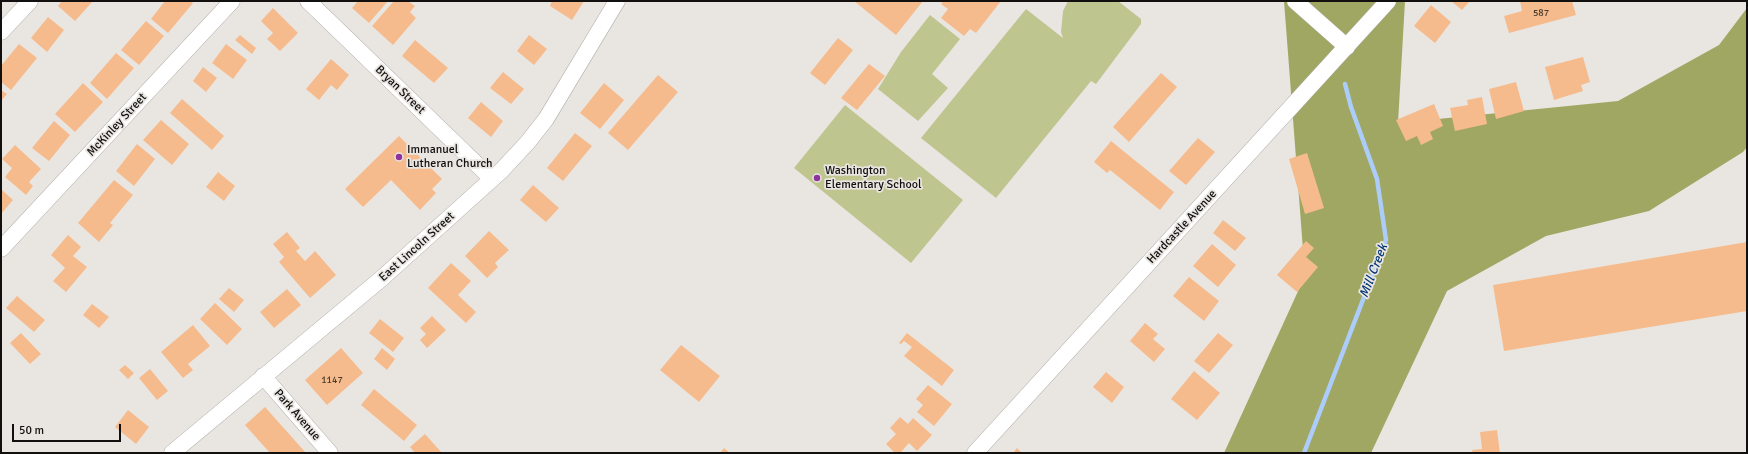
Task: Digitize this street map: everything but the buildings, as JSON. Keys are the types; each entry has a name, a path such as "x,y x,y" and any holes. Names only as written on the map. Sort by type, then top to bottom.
{"street":[{"path":"1,32 30,1"},
{"name":"McKinley Street","path":"1,249 232,1"},
{"name":"Bryan Street","path":"308,1 492,179"},
{"name":"East Lincoln Street","path":"172,453 381,279 492,179 528,142 546,119 618,1"},
{"path":"1295,1 1347,47"},
{"name":"Hardcastle Avenue","path":"975,453 1388,1"},
{"name":"Park Avenue","path":"263,376 330,453"}],"green space":[{"path":"1068,1 1118,1 1141,19 1141,24 1096,84 1091,81 996,198 921,138 1026,9 1063,38 1061,32 1063,11"},
{"path":"1284,1 1405,1 1398,123 1618,101 1719,45 1747,8 1747,147 1743,152 1649,211 1546,236 1447,291 1371,453 1224,453 1305,276"},
{"path":"930,15 960,39 932,74 948,88 918,121 878,89 901,52"},
{"path":"845,105 963,200 911,263 794,168"}],"waterway":[{"name":"Mill Creek","path":"1304,453 1386,240 1377,179 1351,107 1345,84"}],"place":[{"name":"Immanuel Lutheran Church","path":"399,157"},
{"name":"Washington Elementary School","path":"817,178"}]}
